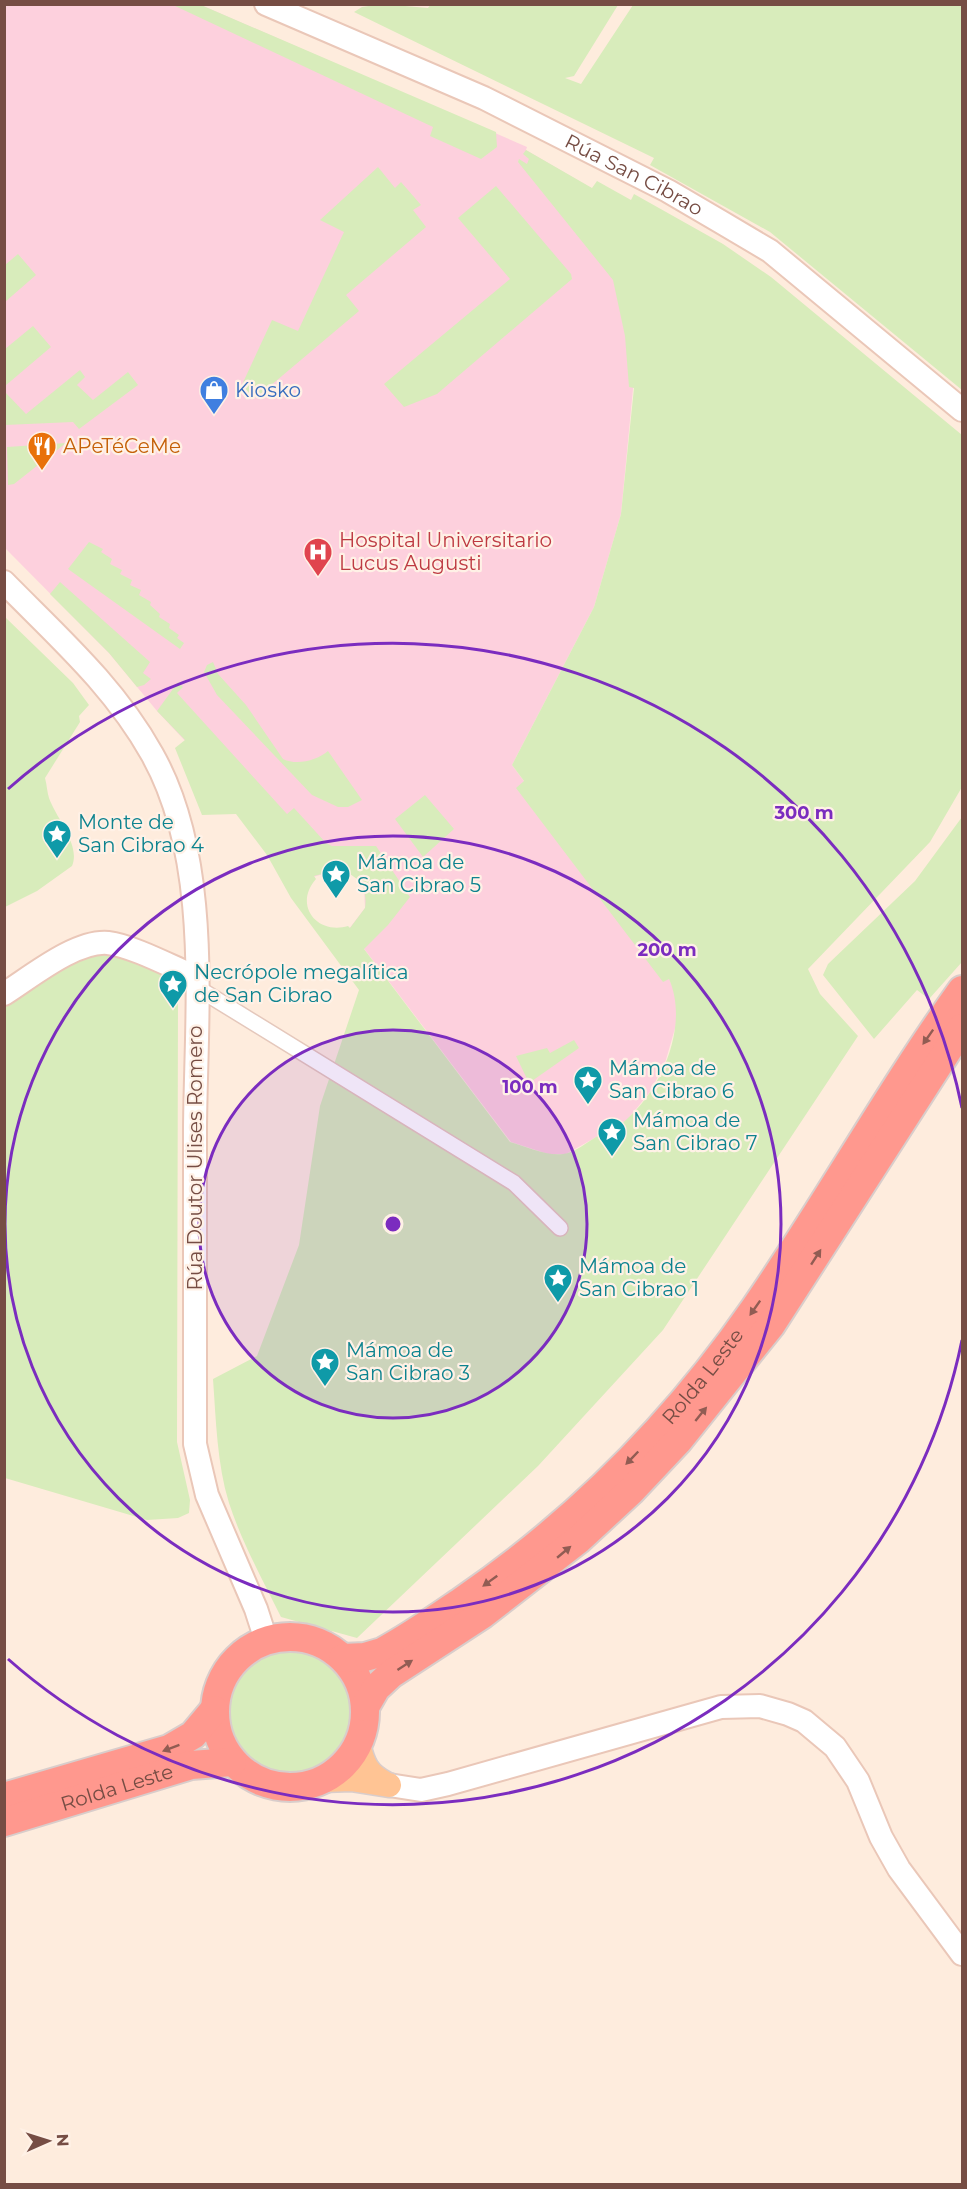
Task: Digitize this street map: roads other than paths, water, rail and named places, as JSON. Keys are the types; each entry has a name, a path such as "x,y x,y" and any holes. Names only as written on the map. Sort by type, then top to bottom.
{"highway":[{"name":"Rolda Leste","path":"343,1658 365,1657 382,1652 482,1588 568,1519 638,1453 702,1380 753,1311 896,1086 963,990"},
{"name":"Rolda Leste","path":"365,1707 376,1688 391,1674 468,1624 578,1540 624,1498 678,1441 771,1325 963,1028"},
{"name":"Rolda Leste","path":"286,1636 307,1638 327,1646 343,1658 354,1672 365,1707 364,1726 358,1744 344,1765 323,1780 299,1787 274,1786 251,1778 232,1762 222,1746 216,1728 214,1710 217,1691 224,1674 235,1660 249,1648 266,1640 286,1636"},
{"name":"Rolda Leste","path":"4,1797 169,1749 193,1735 214,1710"},
{"name":"Rolda Leste","path":"4,1822 100,1795 191,1765 232,1762"}],"main road":[{"path":"358,1744 363,1765 372,1776 388,1785"},
{"path":"323,1780 351,1779 388,1785"}],"street":[{"name":"Rúa San Cibrao","path":"266,4 484,98 668,191 770,251 963,411"},
{"name":"Rúa Doutor Ulises Romero","path":"4,582 108,687 153,755 167,786 183,836 193,886 196,982 195,1444 207,1495 256,1609 266,1640"},
{"path":"4,994 51,963 86,945 108,943 196,982 514,1183 560,1228"},
{"path":"388,1785 421,1790 721,1707 760,1706 804,1721 836,1747 858,1781 881,1837 898,1869 963,1954"}],"place":[{"name":"Kiosko","path":"214,416"},
{"name":"APeTéCeMe","path":"42,472"},
{"name":"Hospital Universitario Lucus Augusti","path":"318,578"},
{"name":"Monte de San Cibrao 4","path":"57,860"},
{"name":"Mámoa de San Cibrao 5","path":"336,900"},
{"name":"Necrópole megalítica de San Cibrao","path":"173,1010"},
{"name":"Mámoa de San Cibrao 6","path":"588,1106"},
{"name":"Mámoa de San Cibrao 7","path":"612,1158"},
{"name":"Mámoa de San Cibrao 1","path":"558,1304"},
{"name":"Mámoa de San Cibrao 3","path":"325,1388"}]}
